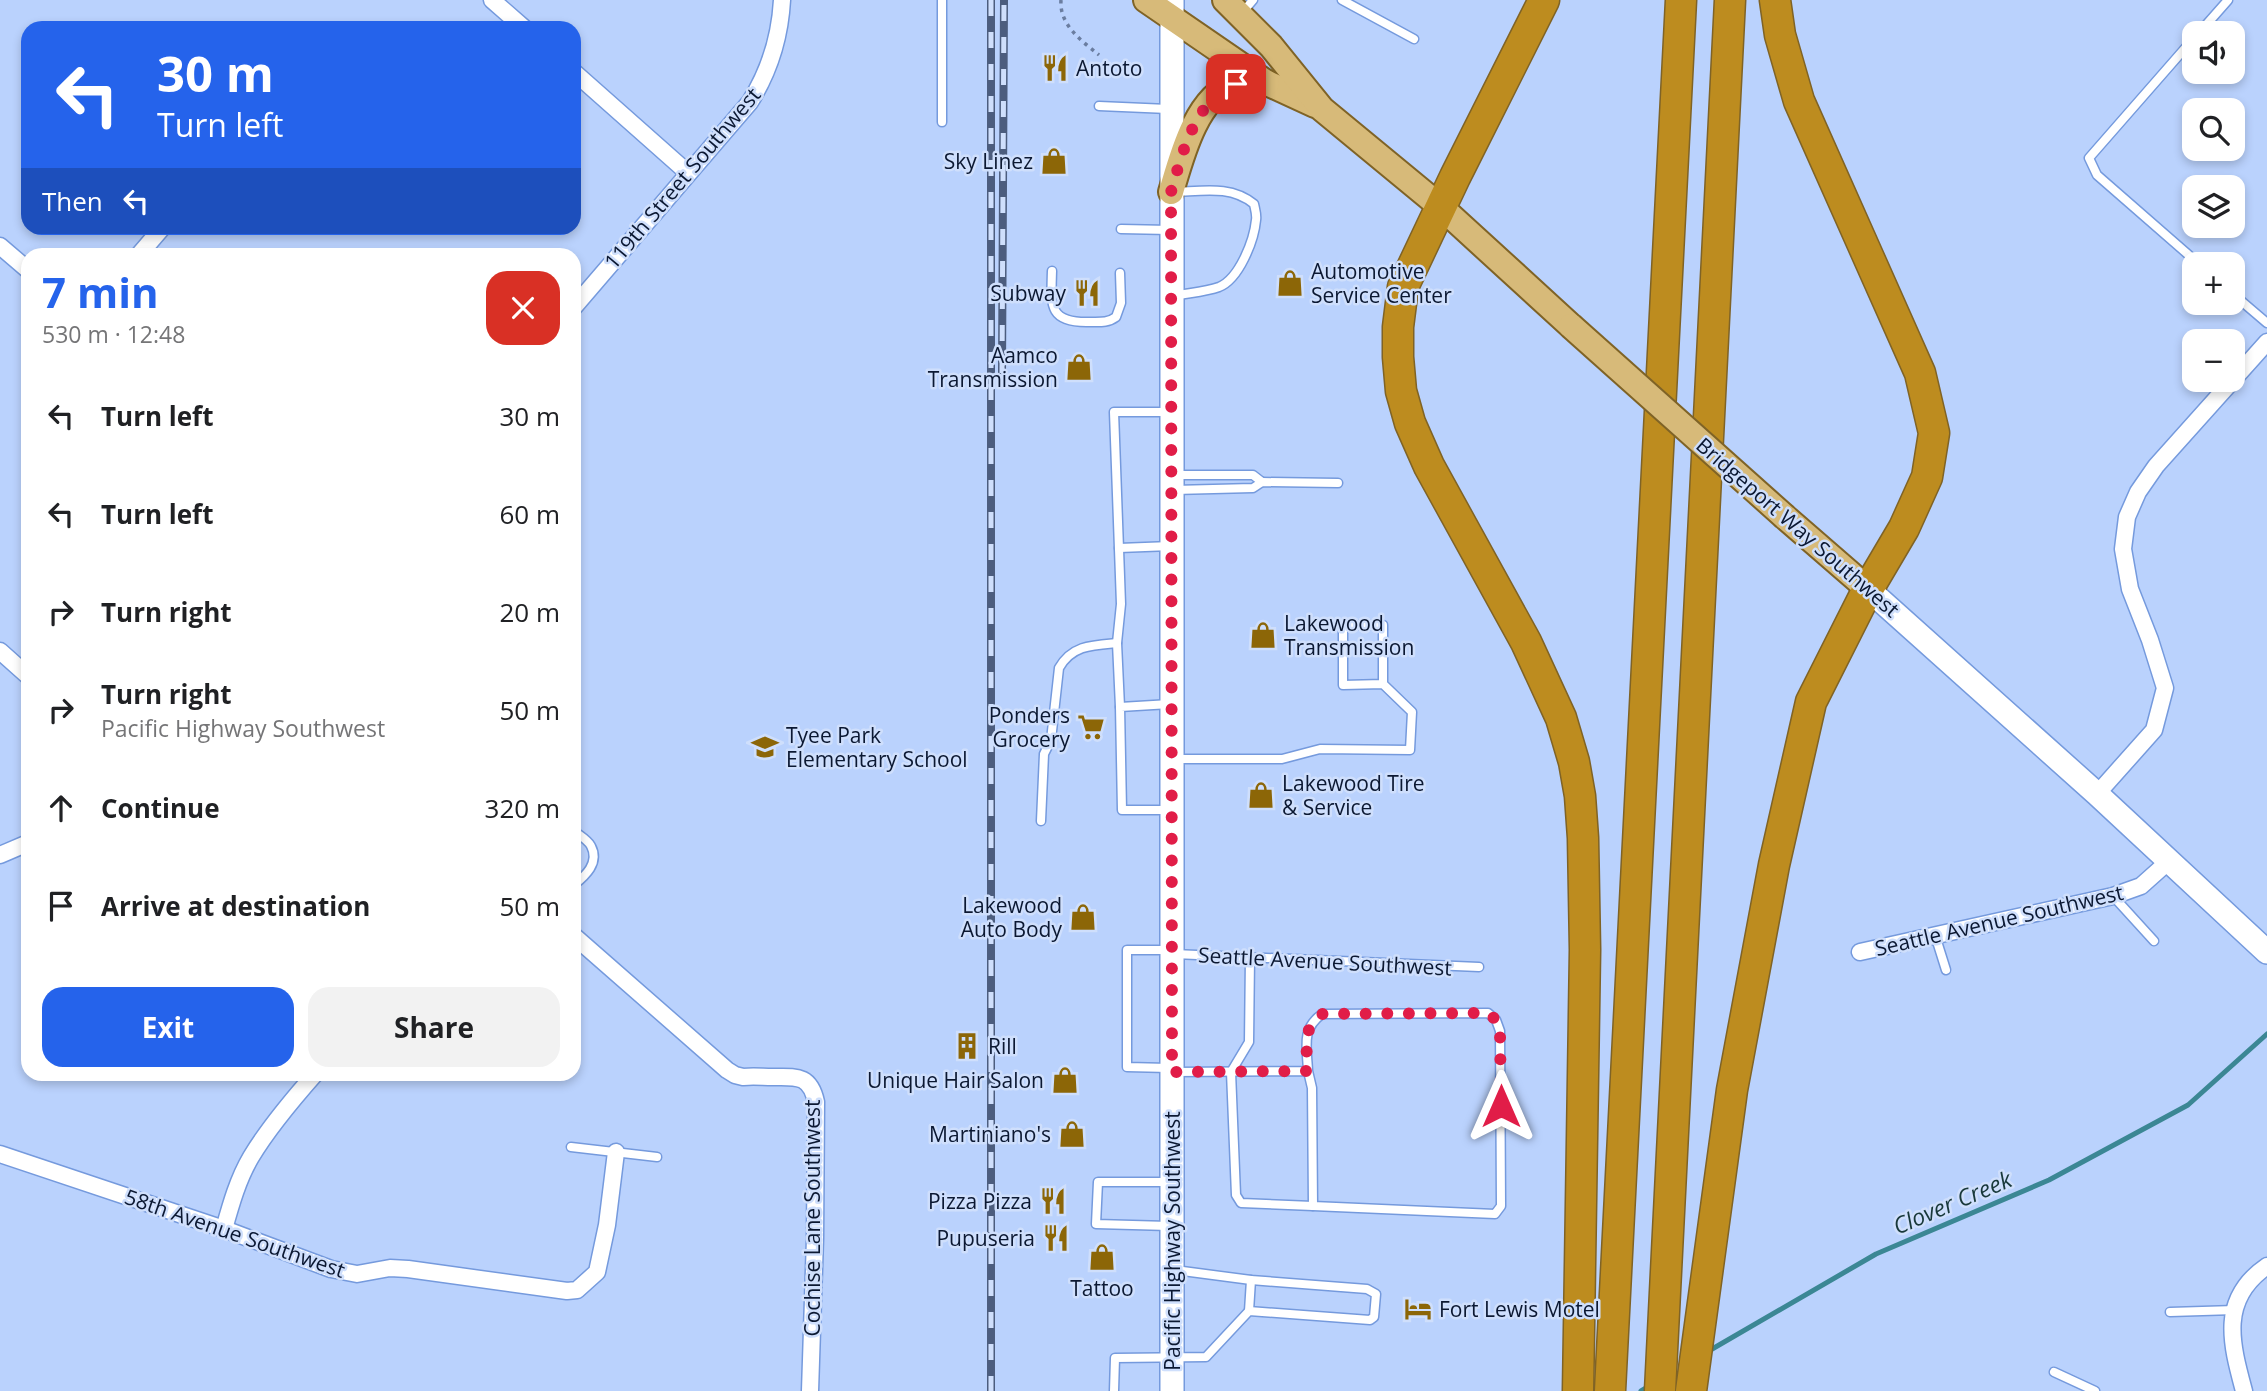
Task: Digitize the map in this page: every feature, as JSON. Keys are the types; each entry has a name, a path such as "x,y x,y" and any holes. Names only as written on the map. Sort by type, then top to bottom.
{"highway":[{"path":"1544,0 1403,287 1398,327 1398,357 1401,391 1410,424 1429,466 1542,676 1561,718 1574,762 1580,796 1585,950 1578,1391"},
{"path":"1610,1388 1681,0"},
{"path":"1660,1391 1730,0"},
{"path":"1691,1391 1732,1090 1774,865 1811,702 1868,589 1905,528 1927,477 1934,433 1920,373 1799,101 1780,35 1775,0"}],"main road":[{"name":"Bridgeport Way Southwest","path":"1146,0 1172,9 1267,83 1322,109"},
{"name":"Bridgeport Way Southwest","path":"1240,5 1322,109 1442,208 1868,589"},
{"path":"1172,9 1216,29 1256,58 1292,71"},
{"path":"1171,192 1185,142 1214,97 1236,84 1267,83"}],"street":[{"path":"492,0 516,21"},
{"name":"119th Street Southwest","path":"581,299 750,102 776,45 781,26 782,0"},
{"name":"Pacific Highway Southwest","path":"1172,9 1172,1391"},
{"path":"581,78 688,173"},
{"path":"0,246 21,264"},
{"path":"2097,794 2154,730 2165,688 2130,589 2123,549 2127,517 2138,492 2157,466 2267,342"},
{"name":"Bridgeport Way Southwest","path":"1868,589 2265,946"},
{"path":"0,651 21,670"},
{"path":"0,855 21,846"},
{"name":"Seattle Avenue Southwest","path":"1860,952 2113,896 2141,886 2169,861"},
{"name":"Cochise Lane Southwest","path":"581,942 735,1075 797,1077 810,1085 816,1102 810,1391"},
{"path":"224,1229 250,1158 309,1081"},
{"name":"58th Avenue Southwest","path":"0,1154 224,1229 331,1269 357,1275 390,1268 408,1269 551,1289 577,1290 593,1278 600,1262 616,1152"},
{"path":"2244,1391 2233,1344 2235,1310 2243,1290 2267,1266"}],"lane":[{"path":"942,0 942,122"},
{"path":"1342,0 1415,39"},
{"path":"2210,21 2228,0"},
{"path":"2182,52 2088,158 2097,175 2185,252"},
{"path":"1098,106 1171,110"},
{"path":"1171,192 1233,191 1254,204 1256,220 1250,246 1239,269 1229,281 1219,287 1171,296"},
{"path":"1121,229 1171,230"},
{"path":"1052,271 1052,306 1067,321 1075,323 1106,322 1116,317 1121,303 1120,272"},
{"path":"2245,304 2267,323"},
{"path":"1171,412 1114,412 1114,446 1121,604 1117,643 1122,810 1172,810"},
{"path":"1171,483 1253,475 1262,482"},
{"path":"1171,483 1253,488 1262,482 1338,484"},
{"path":"1119,548 1171,547"},
{"path":"1172,758 1282,759 1320,749 1410,750 1412,712 1383,684 1343,685 1343,625 1383,625 1383,684"},
{"path":"1041,821 1044,754 1051,740 1059,668 1077,649 1117,643"},
{"path":"1120,707 1171,704"},
{"path":"581,837 591,845 594,859 587,874 581,879"},
{"path":"2113,896 2154,941"},
{"path":"1934,935 1946,970"},
{"name":"Seattle Avenue Southwest","path":"1172,1070 1128,1067 1127,950 1479,967"},
{"path":"1250,957 1249,1042 1231,1072 1236,1195 1241,1203 1495,1214 1501,1206 1500,1031 1496,1020 1488,1013 1322,1014 1311,1022 1306,1034 1312,1088 1313,1206"},
{"path":"1172,1070 1308,1071"},
{"path":"571,1147 657,1157"},
{"path":"1172,1182 1098,1182 1096,1224 1172,1227"},
{"path":"1172,1270 1367,1290 1376,1294 1374,1317 1370,1320 1249,1311"},
{"path":"1114,1391 1115,1359 1206,1357 1249,1311 1251,1280"},
{"path":"2170,1312 2235,1310"},
{"path":"2054,1372 2095,1391"}],"path":[{"path":"1061,0 1062,15 1077,37 1099,55"}],"waterway":[{"name":"Clover Creek","path":"1707,1352 1876,1254 2049,1180 2188,1105 2267,1034"},
{"name":"Clover Creek","path":"1641,1391 1651,1385"}],"railway":[{"path":"991,0 991,1391"},
{"path":"1002,373 1004,0"}],"place":[{"name":"Antoto","path":"1055,68"},
{"name":"Sky Linez","path":"1054,161"},
{"name":"Automotive Service Center","path":"1290,283"},
{"name":"Subway","path":"1087,293"},
{"name":"Aamco Transmission","path":"1079,367"},
{"name":"Lakewood Transmission","path":"1263,635"},
{"name":"Ponders Grocery","path":"1091,727"},
{"name":"Tyee Park Elementary School","path":"765,747"},
{"name":"Lakewood Tire & Service","path":"1261,795"},
{"name":"Lakewood Auto Body","path":"1083,917"},
{"name":"Rill","path":"967,1046"},
{"name":"Unique Hair Salon","path":"1065,1080"},
{"name":"Martiniano's","path":"1072,1134"},
{"name":"Pizza Pizza","path":"1053,1201"},
{"name":"Pupuseria","path":"1056,1238"},
{"name":"Tattoo","path":"1102,1257"},
{"name":"Fort Lewis Motel","path":"1418,1309"}],"route":[{"path":"1236,84 1214,97 1205,108 1185,142 1171,192 1172,1072 1308,1071 1306,1034 1311,1022 1322,1014 1488,1013 1496,1020 1500,1031 1501,1106"}]}
